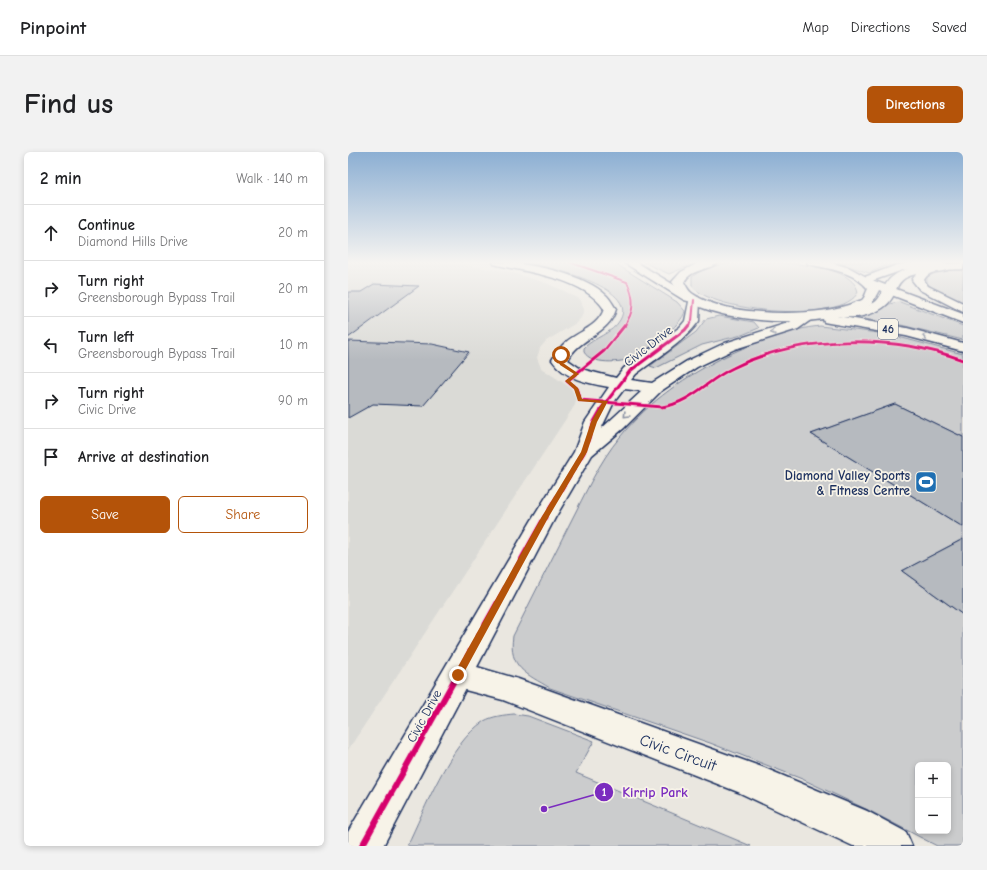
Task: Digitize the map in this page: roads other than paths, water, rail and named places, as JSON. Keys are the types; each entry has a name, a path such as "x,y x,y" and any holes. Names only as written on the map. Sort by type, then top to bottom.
{"main road":[{"path":"596,294 606,302 610,309 608,317 564,350 560,360 566,368 590,377 625,377 662,383"},
{"name":"46","path":"685,294 717,308 749,315 810,317 907,332 963,347"},
{"path":"687,294 691,298"},
{"name":"46","path":"810,317 841,313 861,306 872,298 873,294"},
{"path":"841,313 860,311 876,307 884,301 888,294"},
{"path":"901,294 963,319"},
{"path":"935,294 963,308"},
{"name":"Civic Drive","path":"362,846 544,518 584,452 594,422 625,377 685,330 692,321 691,298"},
{"name":"Civic Drive","path":"584,452 618,424 662,383 708,356 749,339 787,328 810,317"},
{"name":"Civic Circuit","path":"458,675 507,688 749,780 839,818 892,846"}],"place":[{"name":"Diamond Valley Sports & Fitness Centre","path":"926,482"},
{"name":"Kirrip Park","path":"544,809"}]}
